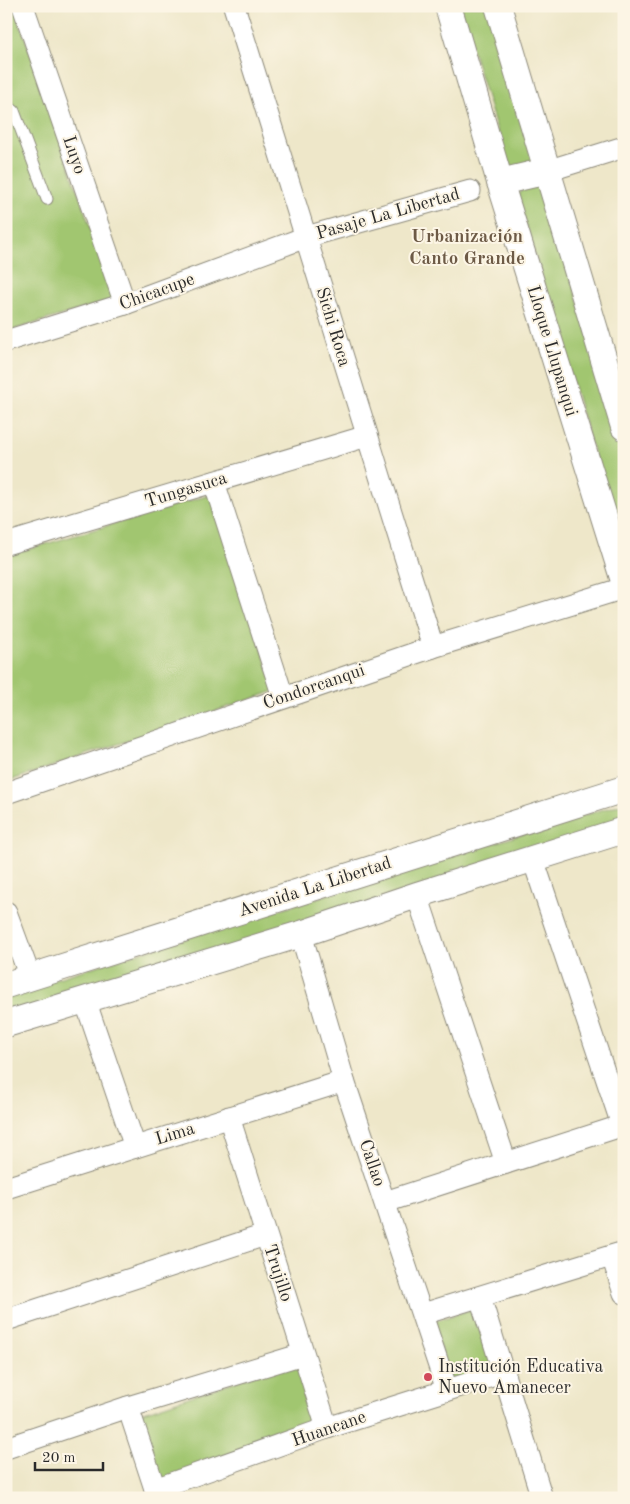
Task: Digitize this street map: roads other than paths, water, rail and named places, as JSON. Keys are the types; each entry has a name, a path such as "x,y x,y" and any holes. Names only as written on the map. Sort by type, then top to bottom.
{"street":[{"name":"Luyo","path":"23,6 125,304"},
{"name":"Sichi Roca","path":"234,6 432,647"},
{"name":"Lloque Llupanqui","path":"448,6 500,182 624,581"},
{"path":"498,6 624,426"},
{"path":"500,182 547,171 624,148"},
{"name":"Pasaje La Libertad","path":"306,237 470,191"},
{"name":"Chicacupe","path":"6,340 125,304 306,237"},
{"name":"Tungasuca","path":"6,544 366,436"},
{"path":"214,482 283,697"},
{"name":"Condorcanqui","path":"6,793 432,647 624,588"},
{"name":"Avenida La Libertad","path":"18,981 624,789"},
{"path":"6,1024 302,934 417,895 624,830"},
{"path":"385,1202 623,1125 533,859"},
{"path":"417,895 506,1163"},
{"path":"6,912 18,981"},
{"name":"Callao","path":"302,934 344,1081 447,1390"},
{"path":"85,1000 135,1147"},
{"name":"Lima","path":"6,1188 344,1081"},
{"name":"Trujillo","path":"229,1117 327,1428"},
{"path":"6,1320 265,1235"},
{"path":"423,1314 618,1254 624,1293"},
{"path":"480,1297 541,1497"},
{"path":"6,1448 128,1407 303,1354"},
{"name":"Huancane","path":"156,1493 327,1428 504,1372"},
{"path":"128,1407 156,1493"}],"lane":[{"path":"6,105 14,111 47,199"}],"place":[{"name":"Institución Educativa Nuevo Amanecer","path":"428,1377"}],"district":[{"name":"Urbanización Canto Grande","path":"467,248"}]}
